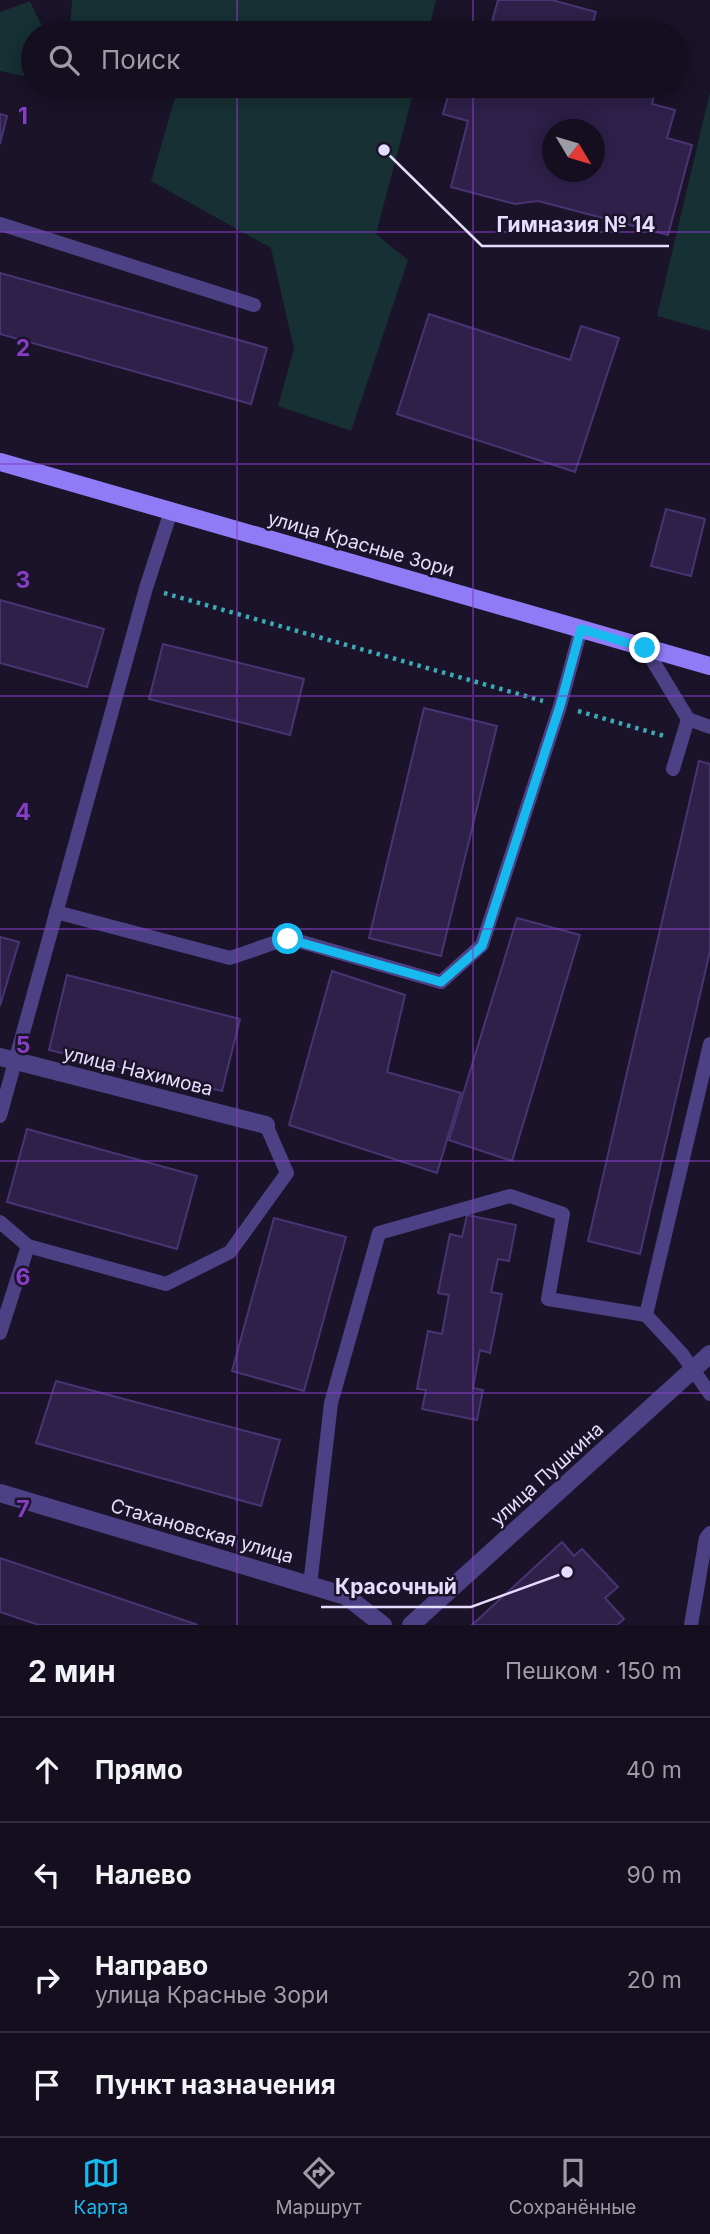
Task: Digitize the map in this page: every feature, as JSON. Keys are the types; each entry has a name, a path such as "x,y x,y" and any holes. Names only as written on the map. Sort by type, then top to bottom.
{"main road":[{"name":"улица Красные Зори","path":"0,462 710,666"}],"street":[{"name":"улица Нахимова","path":"8,1060 266,1125"},
{"name":"улица Пушкина","path":"411,1625 710,1354"},
{"name":"Стахановская улица","path":"0,1493 346,1596 383,1625"}],"lane":[{"path":"0,224 254,305"},
{"path":"0,1116 8,1060 56,912 146,588 171,511"},
{"path":"56,912 230,958 288,939 441,982 482,946 560,706 581,629"},
{"path":"645,648 688,719 710,727"},
{"path":"673,769 688,719"},
{"path":"646,1315 710,1044"},
{"path":"0,1222 28,1246 166,1284 230,1252 286,1173 266,1125"},
{"path":"310,1585 331,1403 379,1233 510,1196 563,1214 548,1299 646,1315 682,1354 710,1394"},
{"path":"0,1333 28,1246"},
{"path":"691,1625 706,1538 710,1532"}],"path":[{"path":"146,588 681,741"}],"green space":[{"path":"72,0 436,0 431,21 71,21"},
{"path":"30,1 39,21 21,21 21,75 0,71 0,12"},
{"path":"710,92 710,331 657,316"},
{"path":"175,98 412,98 376,234 408,260 351,431 278,406 294,349 271,248 151,181"}],"building":[{"path":"498,0 552,0 596,12 593,21 492,21"},
{"path":"448,98 653,98 652,104 675,110 667,138 692,145 668,235 538,201 515,204 451,187 468,121 443,114"},
{"path":"0,114 7,116 0,144"},
{"path":"0,273 267,348 251,404 0,334"},
{"path":"429,314 570,360 581,326 619,338 575,472 397,414"},
{"path":"666,509 705,519 691,576 651,566"},
{"path":"0,600 104,629 87,687 0,663"},
{"path":"163,644 304,679 290,735 149,699"},
{"path":"424,708 497,726 441,956 369,938"},
{"path":"699,761 710,764 710,951 640,1254 588,1241"},
{"path":"517,918 580,935 512,1161 449,1140"},
{"path":"0,937 19,942 0,1006"},
{"path":"332,971 405,995 387,1072 461,1093 437,1173 289,1125"},
{"path":"67,975 240,1019 222,1091 49,1050"},
{"path":"27,1129 197,1176 177,1249 7,1202"},
{"path":"467,1215 516,1225 509,1261 498,1259 491,1292 502,1294 490,1353 480,1350 473,1388 483,1390 477,1420 422,1409 426,1390 417,1389 428,1331 442,1334 449,1295 438,1293 450,1234 462,1237"},
{"path":"274,1218 346,1237 304,1391 232,1371"},
{"path":"56,1381 280,1440 261,1506 36,1443"},
{"path":"562,1542 574,1556 582,1549 618,1587 605,1598 624,1619 617,1625 472,1625"},
{"path":"0,1558 198,1625 39,1625 0,1612"}],"place":[{"name":"Гимназия № 14","path":"384,150"},
{"name":"Красочный","path":"567,1572"}],"route":[{"path":"288,939 441,982 482,946 560,706 581,629 645,648"}]}
